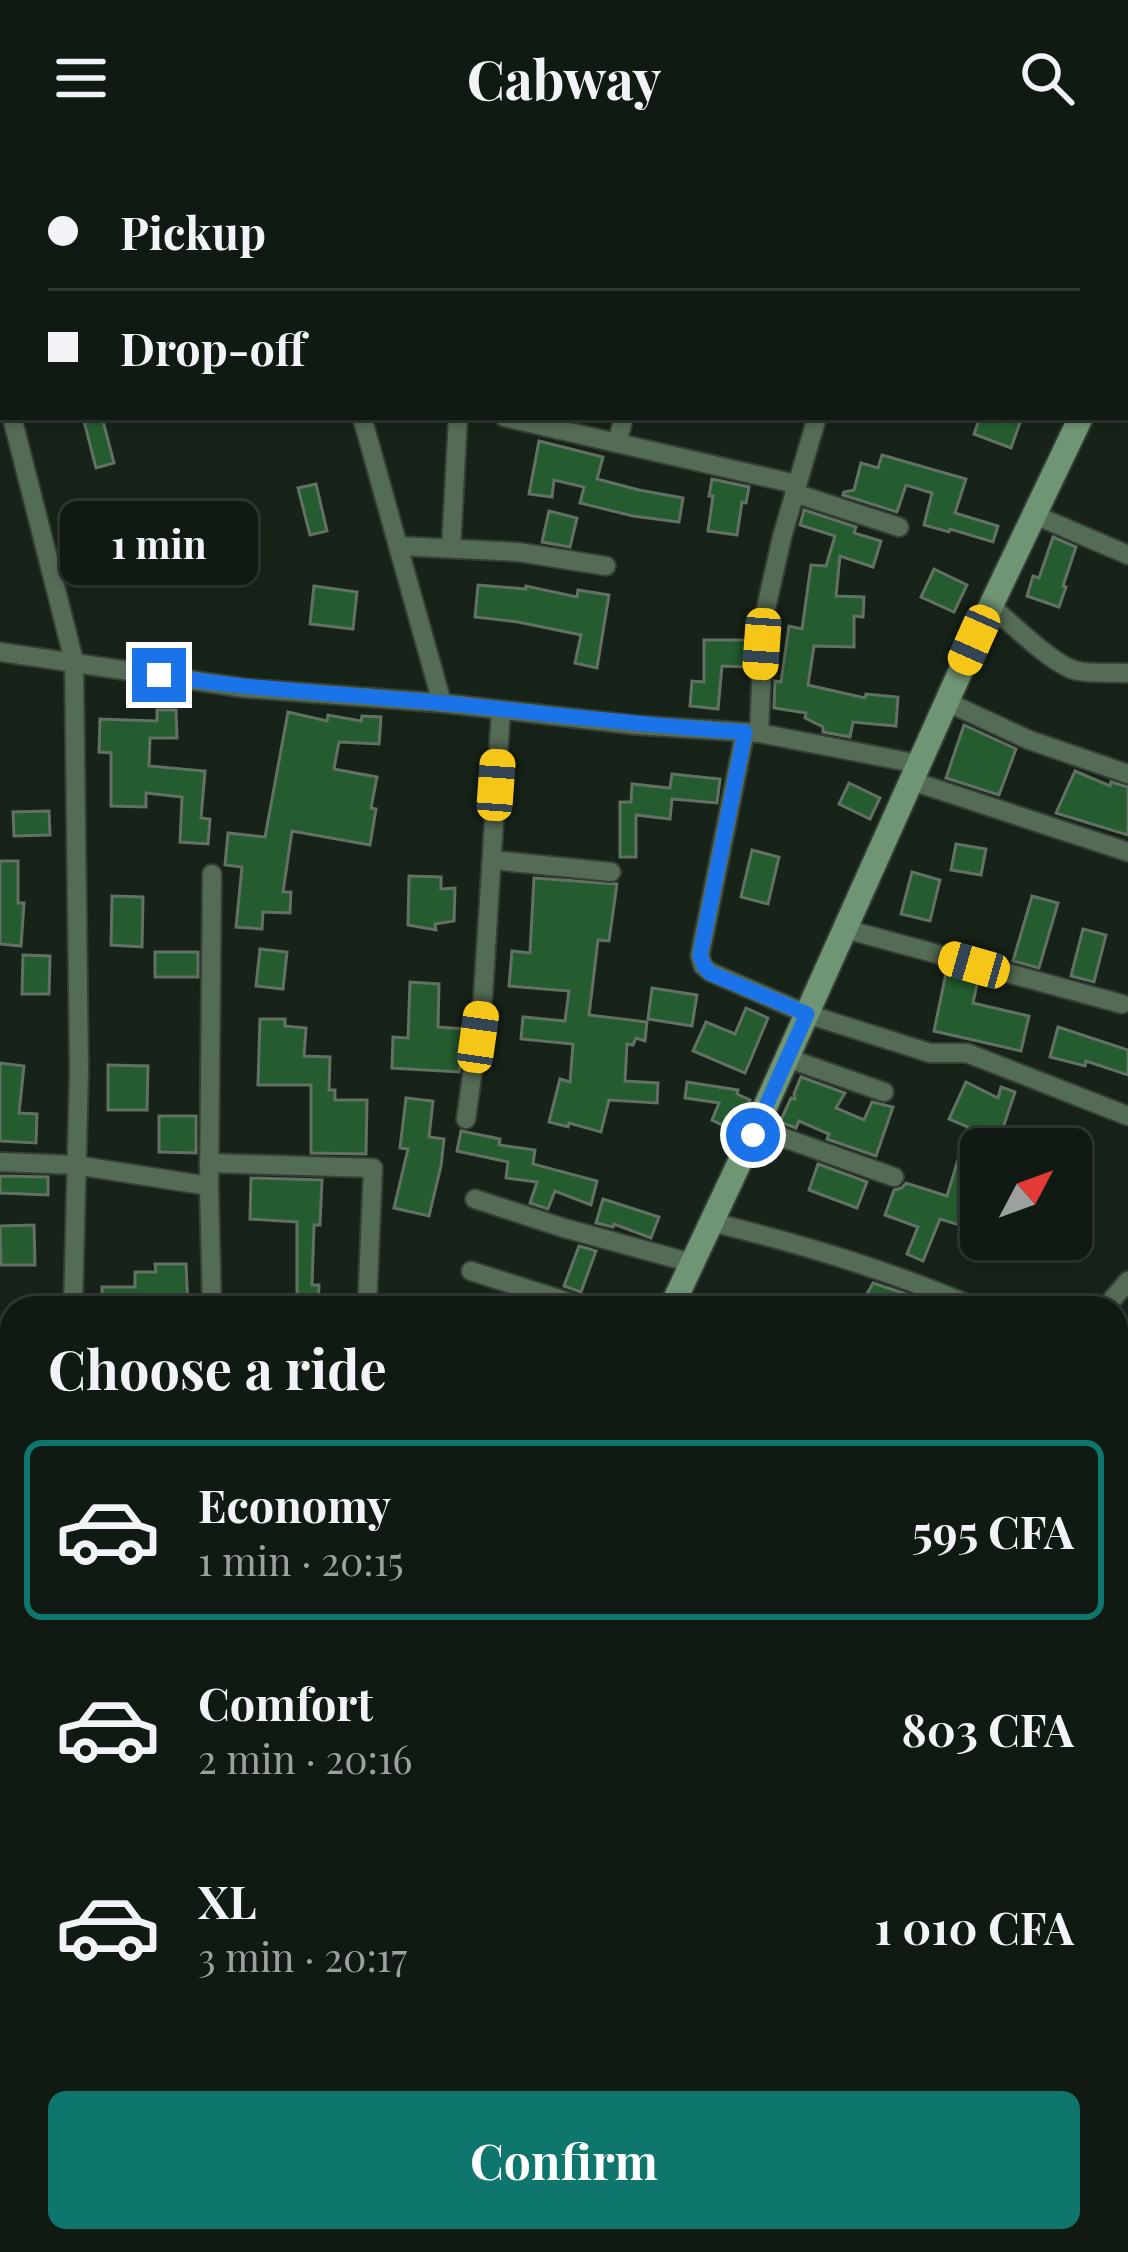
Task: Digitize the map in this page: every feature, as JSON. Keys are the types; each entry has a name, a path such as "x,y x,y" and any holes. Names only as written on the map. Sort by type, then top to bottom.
{"street":[{"path":"13,420 74,661 79,1071 73,1296"},
{"path":"363,420 442,703"},
{"path":"452,548 458,420"},
{"path":"517,420 795,489 899,527"},
{"path":"617,443 623,420"},
{"path":"816,420 764,617 752,733 700,955 704,966 710,973 807,1014 930,1053 967,1053 1128,1116"},
{"path":"677,1296 1080,420"},
{"path":"1035,514 1128,555"},
{"path":"398,546 518,552 606,566"},
{"path":"991,606 1066,667 1128,673"},
{"path":"0,652 244,688 752,733 915,773 1128,852"},
{"path":"947,702 1029,740 1128,774"},
{"path":"466,1119 483,996 501,710"},
{"path":"492,860 611,872"},
{"path":"212,874 212,1296"},
{"path":"845,929 1122,1004"},
{"path":"787,1058 884,1092"},
{"path":"756,1128 894,1177"},
{"path":"0,1162 76,1165 209,1186"},
{"path":"209,1163 373,1168 368,1296"},
{"path":"475,1199 692,1263"},
{"path":"711,1222 827,1252 949,1296"},
{"path":"471,1271 549,1296"}],"building":[{"path":"84,420 103,420 114,463 96,468"},
{"path":"979,420 1021,420 1011,448 974,434"},
{"path":"539,441 603,457 597,479 683,498 679,522 580,503 584,487 554,480 552,497 529,494"},
{"path":"882,455 966,479 955,513 998,526 993,542 924,525 932,493 906,485 897,512 843,495 854,490 861,463 878,468"},
{"path":"712,479 749,487 737,535 708,531"},
{"path":"316,484 327,531 310,535 298,488"},
{"path":"804,510 856,527 854,533 881,541 873,567 840,556 836,596 864,597 863,617 854,616 854,647 814,646 808,685 865,698 866,694 898,697 896,726 853,722 850,737 823,732 823,727 805,718 806,713 774,708 775,681 781,682 789,626 802,629 811,565 826,566 835,536 800,525"},
{"path":"549,511 577,518 570,547 542,542"},
{"path":"1053,537 1076,547 1059,607 1027,596 1033,576 1039,578"},
{"path":"934,569 967,585 954,612 921,597"},
{"path":"478,585 526,586 577,597 578,590 609,595 597,668 575,663 581,635 475,617"},
{"path":"314,586 357,592 353,629 310,624"},
{"path":"704,640 749,640 748,667 722,666 718,709 690,706 692,681 704,682"},
{"path":"157,710 176,710 177,738 150,738 149,766 205,771 201,818 210,819 208,844 180,842 182,797 146,793 146,807 111,806 111,753 99,752 100,719 157,721"},
{"path":"288,712 327,721 328,715 361,721 362,716 381,717 379,744 339,742 334,769 377,777 370,845 292,831 283,892 291,892 290,913 263,912 262,929 236,927 242,867 225,865 228,833 265,837"},
{"path":"964,725 1016,749 999,795 946,778"},
{"path":"1075,771 1110,786 1111,782 1128,787 1128,835 1056,813"},
{"path":"672,774 720,779 717,803 672,799 670,819 636,815 636,857 620,857 620,802 631,802 632,784 670,788"},
{"path":"849,783 880,798 870,819 839,804"},
{"path":"49,811 50,835 14,836 13,812"},
{"path":"956,844 986,849 981,875 951,870"},
{"path":"752,850 779,857 768,904 741,897"},
{"path":"0,861 18,861 18,903 24,903 21,946 0,944"},
{"path":"912,872 940,880 930,921 901,914"},
{"path":"409,876 441,877 441,889 455,888 454,921 435,924 436,930 408,925"},
{"path":"534,878 617,884 609,941 598,940 589,1015 647,1022 645,1041 636,1038 633,1045 627,1044 625,1081 658,1083 657,1103 609,1100 601,1132 549,1122 560,1079 570,1082 573,1044 521,1039 523,1017 565,1021 569,991 509,986 512,951 530,953"},
{"path":"112,896 143,897 142,947 111,945"},
{"path":"1032,896 1058,903 1039,968 1013,961"},
{"path":"1083,929 1106,935 1094,982 1071,976"},
{"path":"260,949 287,952 283,989 256,986"},
{"path":"155,952 198,952 198,977 155,977"},
{"path":"23,955 50,956 49,994 22,994"},
{"path":"946,973 978,980 973,1003 1029,1016 1021,1051 934,1031"},
{"path":"410,982 439,984 438,1027 465,1029 459,1072 392,1068 393,1037 408,1038"},
{"path":"652,988 697,995 692,1026 648,1019"},
{"path":"746,1008 768,1018 745,1073 693,1051 706,1022 735,1034"},
{"path":"260,1019 285,1019 285,1026 306,1028 304,1056 330,1057 329,1090 335,1090 335,1100 367,1100 366,1154 311,1153 311,1085 258,1085"},
{"path":"1058,1027 1128,1050 1128,1075 1086,1061 1085,1066 1050,1057"},
{"path":"0,1063 24,1066 19,1113 37,1114 36,1143 0,1141"},
{"path":"108,1065 148,1066 147,1110 108,1110"},
{"path":"801,1077 845,1093 836,1108 864,1120 872,1102 893,1107 876,1156 827,1139 829,1134 799,1121 796,1128 780,1122 791,1098 795,1099"},
{"path":"687,1082 738,1090 737,1094 750,1100 730,1129 712,1120 719,1103 685,1098"},
{"path":"966,1082 998,1098 1001,1087 1015,1092 1003,1128 968,1128 949,1119"},
{"path":"406,1098 433,1101 429,1137 444,1139 429,1216 394,1208 408,1149 400,1148"},
{"path":"159,1116 196,1116 196,1153 159,1152"},
{"path":"461,1131 500,1139 499,1145 535,1150 533,1164 597,1181 591,1205 555,1191 548,1209 530,1203 537,1182 506,1178 508,1162 457,1151"},
{"path":"960,1153 960,1225 940,1219 923,1261 907,1254 918,1227 885,1215 894,1190 906,1183 947,1196"},
{"path":"818,1164 867,1182 857,1208 809,1190"},
{"path":"0,1176 48,1177 48,1195 0,1193"},
{"path":"251,1178 322,1180 320,1225 314,1225 312,1285 319,1285 319,1296 297,1296 297,1222 250,1219"},
{"path":"603,1199 659,1217 651,1238 614,1224 596,1223"},
{"path":"34,1225 35,1265 1,1265 0,1226"},
{"path":"579,1246 596,1251 581,1292 564,1286"},
{"path":"155,1264 186,1264 188,1296 102,1296 102,1287 135,1287 135,1272 156,1272"},
{"path":"873,1283 910,1296 866,1296"}],"route":[{"path":"159,675 244,688 745,732 700,955 710,973 807,1014 753,1135"}]}
